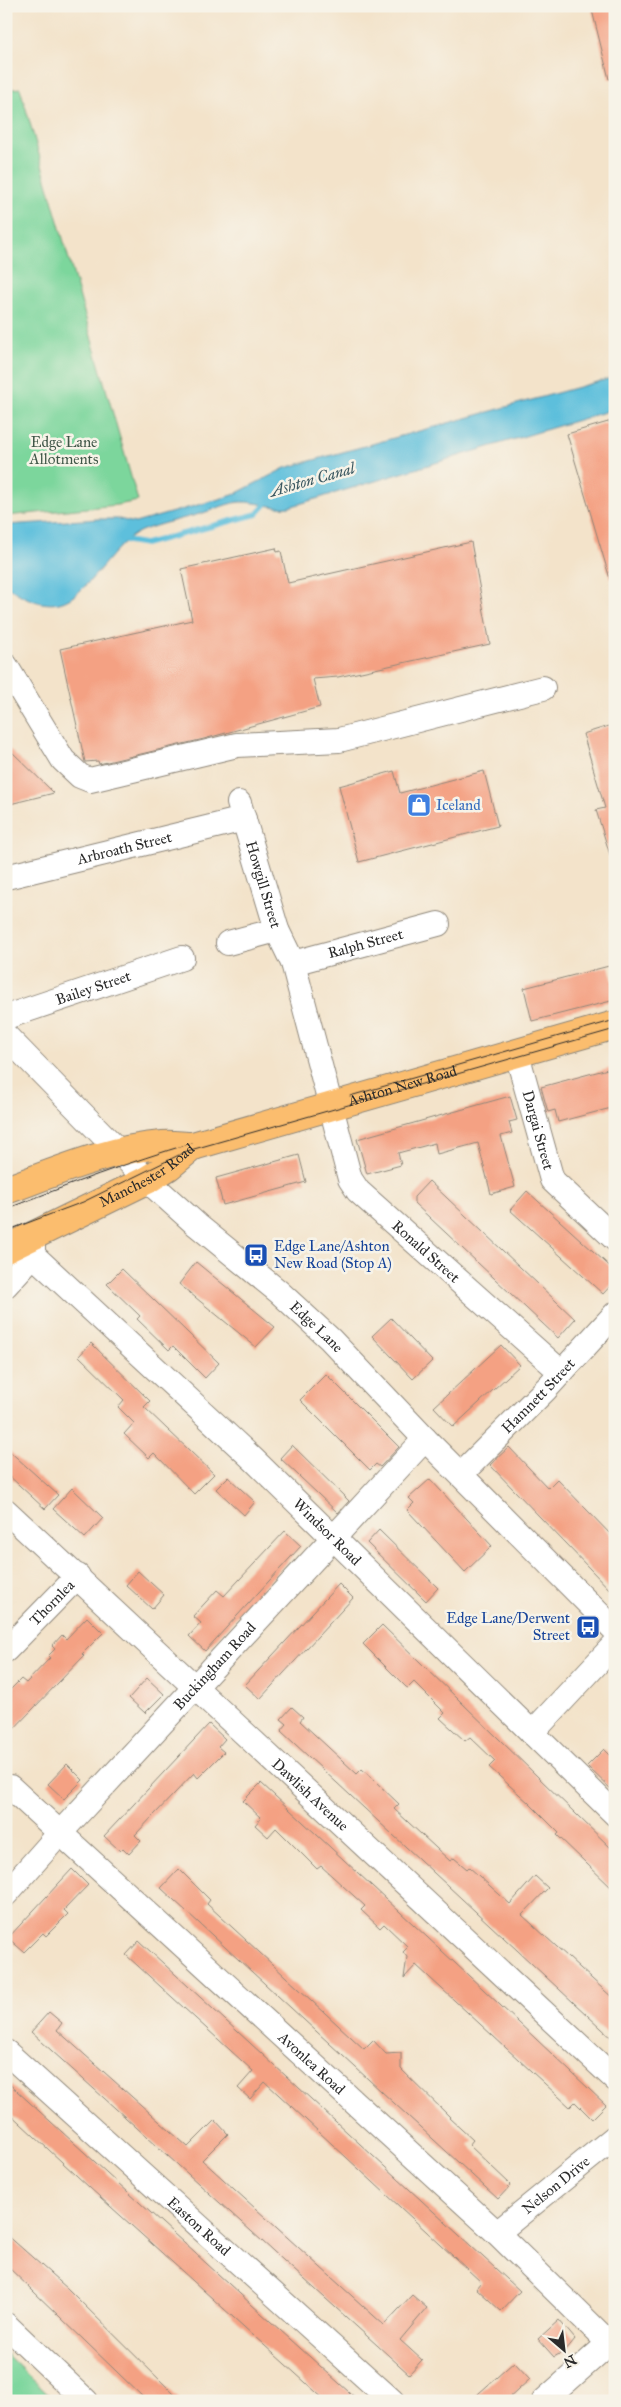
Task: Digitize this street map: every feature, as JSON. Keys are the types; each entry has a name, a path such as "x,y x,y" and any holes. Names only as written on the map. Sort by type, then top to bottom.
{"main road":[{"name":"Ashton New Road","path":"193,1146 615,1025"},
{"name":"Manchester Road","path":"6,1190 68,1167 121,1153 162,1145 193,1146"},
{"name":"Manchester Road","path":"6,1249 33,1246 147,1180 169,1166 193,1146"}],"street":[{"path":"6,666 63,760 80,776 90,780 237,745 339,740 543,688"},
{"name":"Arbroath Street","path":"6,878 242,811"},
{"name":"Howgill Street","path":"242,811 277,930 293,963 330,1106"},
{"name":"Ralph Street","path":"293,963 438,924"},
{"path":"228,943 277,930"},
{"name":"Bailey Street","path":"6,1017 182,958"},
{"name":"Edge Lane","path":"6,1036 147,1180 279,1292 330,1339 425,1439 615,1630"},
{"name":"Dargai Street","path":"517,1054 552,1180 615,1239"},
{"name":"Ronald Street","path":"330,1106 350,1179 358,1191 562,1372"},
{"path":"6,1284 33,1246"},
{"name":"Windsor Road","path":"33,1246 58,1278 254,1460 615,1814"},
{"name":"Hamnett Street","path":"461,1474 562,1372 615,1314"},
{"name":"Buckingham Road","path":"6,1894 60,1833 425,1439"},
{"name":"Dawlish Avenue","path":"6,1511 78,1576 615,2079"},
{"name":"Thornlea","path":"6,1650 78,1576"},
{"path":"532,1733 615,1644"},
{"name":"Avonlea Road","path":"10,1786 612,2340"},
{"name":"Easton Road","path":"6,2052 392,2401"},
{"name":"Nelson Drive","path":"497,2233 615,2137"},
{"path":"6,2325 86,2401"},
{"path":"544,2401 612,2340"}],"green space":[{"name":"Edge Lane Allotments","path":"20,88 138,501 117,505 6,516 6,90"},
{"path":"6,2354 55,2401 6,2401"}],"water":[{"name":"Ashton Canal","path":"615,377 615,409 289,507 246,502 235,503 141,531 120,547 80,591 70,599 59,603 52,604 31,600 6,585 6,525 98,519 119,519 135,523 233,495 285,468"}],"building":[{"path":"591,6 615,6 615,78 609,79"},
{"path":"615,420 615,579 610,579 567,434"},
{"path":"471,542 490,644 338,677 313,679 320,707 204,739 99,764 98,761 85,762 60,649 192,620 181,569 276,548 277,552 281,551 288,583"},
{"path":"615,724 615,857 611,858 596,810 605,808 583,734"},
{"path":"6,746 54,793 6,805"},
{"path":"394,771 400,793 484,771 498,826 359,862 339,786"},
{"path":"609,966 615,989 615,1000 532,1021 524,988"},
{"path":"615,1067 615,1107 558,1122 555,1110 548,1112 541,1087"},
{"path":"510,1096 517,1120 509,1122 512,1133 501,1136 515,1187 491,1194 478,1143 437,1154 435,1143 398,1153 401,1165 367,1174 357,1139"},
{"path":"299,1155 306,1182 223,1205 216,1178"},
{"path":"429,1181 575,1319 558,1338 414,1203 414,1197"},
{"path":"527,1191 615,1271 615,1281 603,1294 510,1210"},
{"path":"196,1262 275,1327 256,1347 179,1284"},
{"path":"122,1269 219,1363 205,1378 173,1346 169,1350 137,1319 140,1316 107,1284"},
{"path":"391,1318 432,1361 413,1379 372,1336"},
{"path":"91,1343 150,1401 144,1407 214,1474 194,1494 154,1453 149,1458 124,1434 134,1423 118,1407 124,1400 79,1356"},
{"path":"501,1345 520,1365 453,1427 434,1407"},
{"path":"326,1374 399,1447 380,1467 376,1464 370,1470 300,1400"},
{"path":"292,1445 349,1501 338,1513 280,1458"},
{"path":"509,1447 548,1488 557,1479 615,1539 615,1595 490,1465"},
{"path":"6,1448 58,1495 45,1509 6,1473"},
{"path":"228,1477 255,1502 244,1515 216,1489"},
{"path":"430,1479 492,1546 465,1572 407,1510 414,1503 409,1498"},
{"path":"72,1488 103,1518 85,1538 53,1509"},
{"path":"379,1530 438,1588 426,1601 367,1543"},
{"path":"285,1531 301,1546 205,1651 189,1636 201,1623 193,1616 217,1590 224,1596"},
{"path":"138,1571 164,1595 152,1609 126,1585"},
{"path":"339,1584 353,1598 260,1699 245,1685"},
{"path":"87,1617 103,1633 82,1654 84,1656 6,1737 6,1694 21,1679 26,1683 50,1658 48,1656 55,1649 52,1646 62,1635 66,1639"},
{"path":"382,1625 615,1852 615,1891 557,1835 559,1833 529,1803 489,1767 495,1761 470,1737 465,1741 440,1718 445,1713 414,1682 408,1688 406,1687 363,1644"},
{"path":"147,1678 164,1694 145,1713 129,1698"},
{"path":"292,1707 303,1717 300,1721 357,1774 362,1769 399,1804 394,1809 450,1861 454,1858 467,1869 469,1867 510,1904 535,1876 548,1888 522,1915 615,2000 615,2041 281,1731 287,1724 281,1719"},
{"path":"209,1724 225,1739 218,1747 224,1752 198,1778 194,1773 135,1835 141,1841 129,1854 123,1848 120,1851 104,1836"},
{"path":"604,1749 615,1760 615,1793 587,1766"},
{"path":"67,1764 83,1780 64,1799 48,1784"},
{"path":"261,1783 606,2105 592,2119 575,2102 570,2107 416,1965 404,1978 407,1957 403,1952 408,1947 384,1924 380,1928 361,1910 365,1906 321,1866 317,1869 276,1828 268,1837 255,1825 261,1818 243,1801"},
{"path":"72,1869 88,1885 64,1910 68,1914 46,1936 43,1933 24,1952 8,1938"},
{"path":"179,1869 210,1900 207,1904 364,2049 373,2040 386,2054 401,2053 401,2069 473,2140 469,2145 511,2185 498,2199 161,1888"},
{"path":"139,1941 520,2291 501,2311 476,2288 481,2282 265,2082 250,2099 238,2088 253,2071 126,1955"},
{"path":"49,2012 62,2023 57,2030 188,2147 215,2120 228,2134 202,2160 384,2325 412,2295 427,2308 400,2340 422,2360 409,2374 31,2032"},
{"path":"6,2081 359,2401 326,2401 90,2188 6,2110"},
{"path":"6,2234 68,2289 181,2401 147,2401 6,2265"},
{"path":"559,2320 575,2339 566,2350 554,2357 538,2339"},
{"path":"514,2362 530,2379 506,2401 470,2401"}],"waterway":[{"path":"127,541 145,544 257,514 265,505"}],"tram line":[{"path":"350,1096 615,1020"},
{"path":"6,1231 83,1202 187,1151 615,1029"},
{"path":"6,1209 99,1174 192,1143"}],"place":[{"name":"Iceland","path":"419,805"},
{"name":"Edge Lane/Ashton New Road (Stop A)","path":"256,1255"},
{"name":"Edge Lane/Derwent Street","path":"588,1627"}]}
